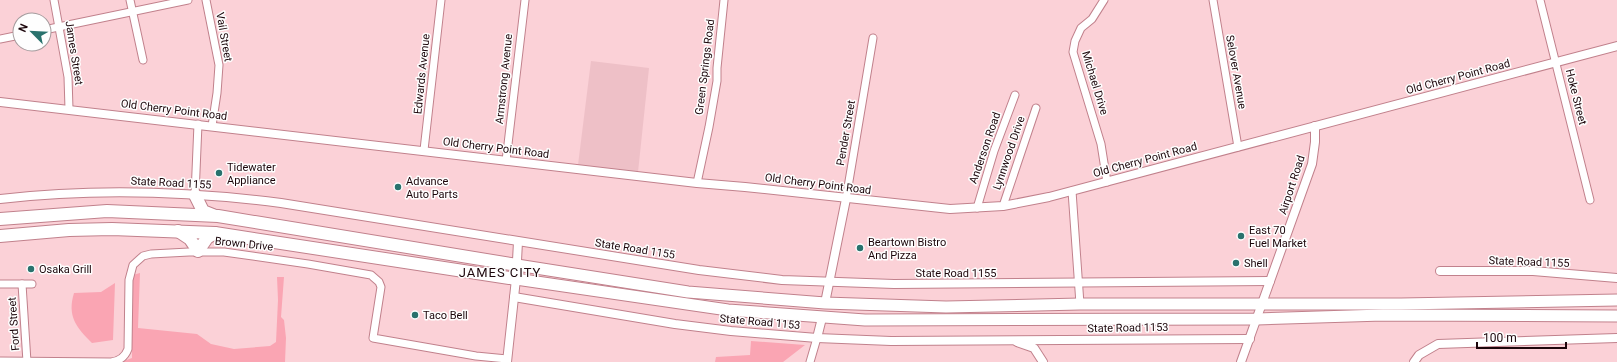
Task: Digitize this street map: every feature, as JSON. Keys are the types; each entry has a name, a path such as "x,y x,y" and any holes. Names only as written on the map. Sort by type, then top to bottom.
{"highway":[{"path":"176,214 186,210 195,196 203,211 218,216"},
{"path":"0,219 107,211 218,216 688,292 825,303 946,307 1080,304 1401,304 1617,300"},
{"path":"0,236 98,229 215,233 728,310 822,318 865,320 1257,319 1383,315 1617,316"},
{"path":"178,231 190,239 198,251 207,238 215,233"}],"street":[{"name":"James Street","path":"54,0 68,77 69,109"},
{"path":"130,0 143,60"},
{"path":"52,28 188,0"},
{"name":"Vail Street","path":"206,0 219,65 217,93 212,126"},
{"name":"Edwards Avenue","path":"424,150 441,0"},
{"name":"Armstrong Avenue","path":"506,161 525,0"},
{"name":"Green Springs Road","path":"697,183 717,81 724,0"},
{"name":"Michael Drive","path":"1104,0 1092,19 1081,28 1075,41 1073,52 1101,144 1107,182"},
{"name":"Selover Avenue","path":"1213,0 1238,147"},
{"name":"Hoke Street","path":"1540,0 1590,200"},
{"path":"0,39 12,37"},
{"name":"Pender Street","path":"825,303 846,199 873,38"},
{"name":"Old Cherry Point Road","path":"0,102 424,150 697,183 934,208 977,208 1004,206 1072,191 1617,46"},
{"name":"Anderson Road","path":"977,208 994,151 1015,95"},
{"name":"Lynnwood Drive","path":"1004,206 1036,108"},
{"path":"195,196 198,124"},
{"name":"Airport Road","path":"1241,362 1312,164 1315,142 1315,126"},
{"path":"1072,191 1080,304"},
{"name":"State Road 1155","path":"0,200 57,194 110,192 149,192 195,196 237,197 699,270 744,276 830,282 894,284 1270,281"},
{"path":"507,361 516,279 518,242"},
{"name":"Brown Drive","path":"0,361 111,362 120,360 124,357 128,349 128,280 133,265 138,260 151,254 198,251 252,255 371,275 379,282 381,286 373,338 507,361"},
{"name":"State Road 1155","path":"1440,271 1533,271 1617,278"},
{"path":"0,284 32,284"},
{"name":"Ford Street","path":"22,284 27,361"},
{"name":"State Road 1153","path":"514,297 675,324 731,331 817,338 891,341 1250,339"},
{"path":"810,362 822,318"},
{"path":"1414,362 1419,355 1438,344 1617,338"},
{"name":"State Road 1153","path":"1007,340 1021,342 1034,348 1043,362"}],"shaded area":[{"path":"591,61 649,68 638,172 578,165"},
{"path":"140,273 138,328 197,334 211,344 234,349 270,346 276,342 278,300 277,277 284,277 281,317 284,320 286,338 285,362 121,362 132,358 131,313 133,275"},
{"path":"115,283 113,340 92,343 81,332 74,321 72,315 72,301 74,293 101,292"},
{"path":"751,341 805,345 783,362 715,362 716,357 750,355"}],"place":[{"name":"Tidewater Appliance","path":"219,173"},
{"name":"Advance Auto Parts","path":"398,187"},
{"name":"East 70 Fuel Market","path":"1241,236"},
{"name":"Beartown Bistro And Pizza","path":"860,248"},
{"name":"Shell","path":"1236,263"},
{"name":"Osaka Grill","path":"31,269"},
{"name":"Taco Bell","path":"415,315"}],"district":[{"name":"JAMES CITY","path":"500,272"}]}
